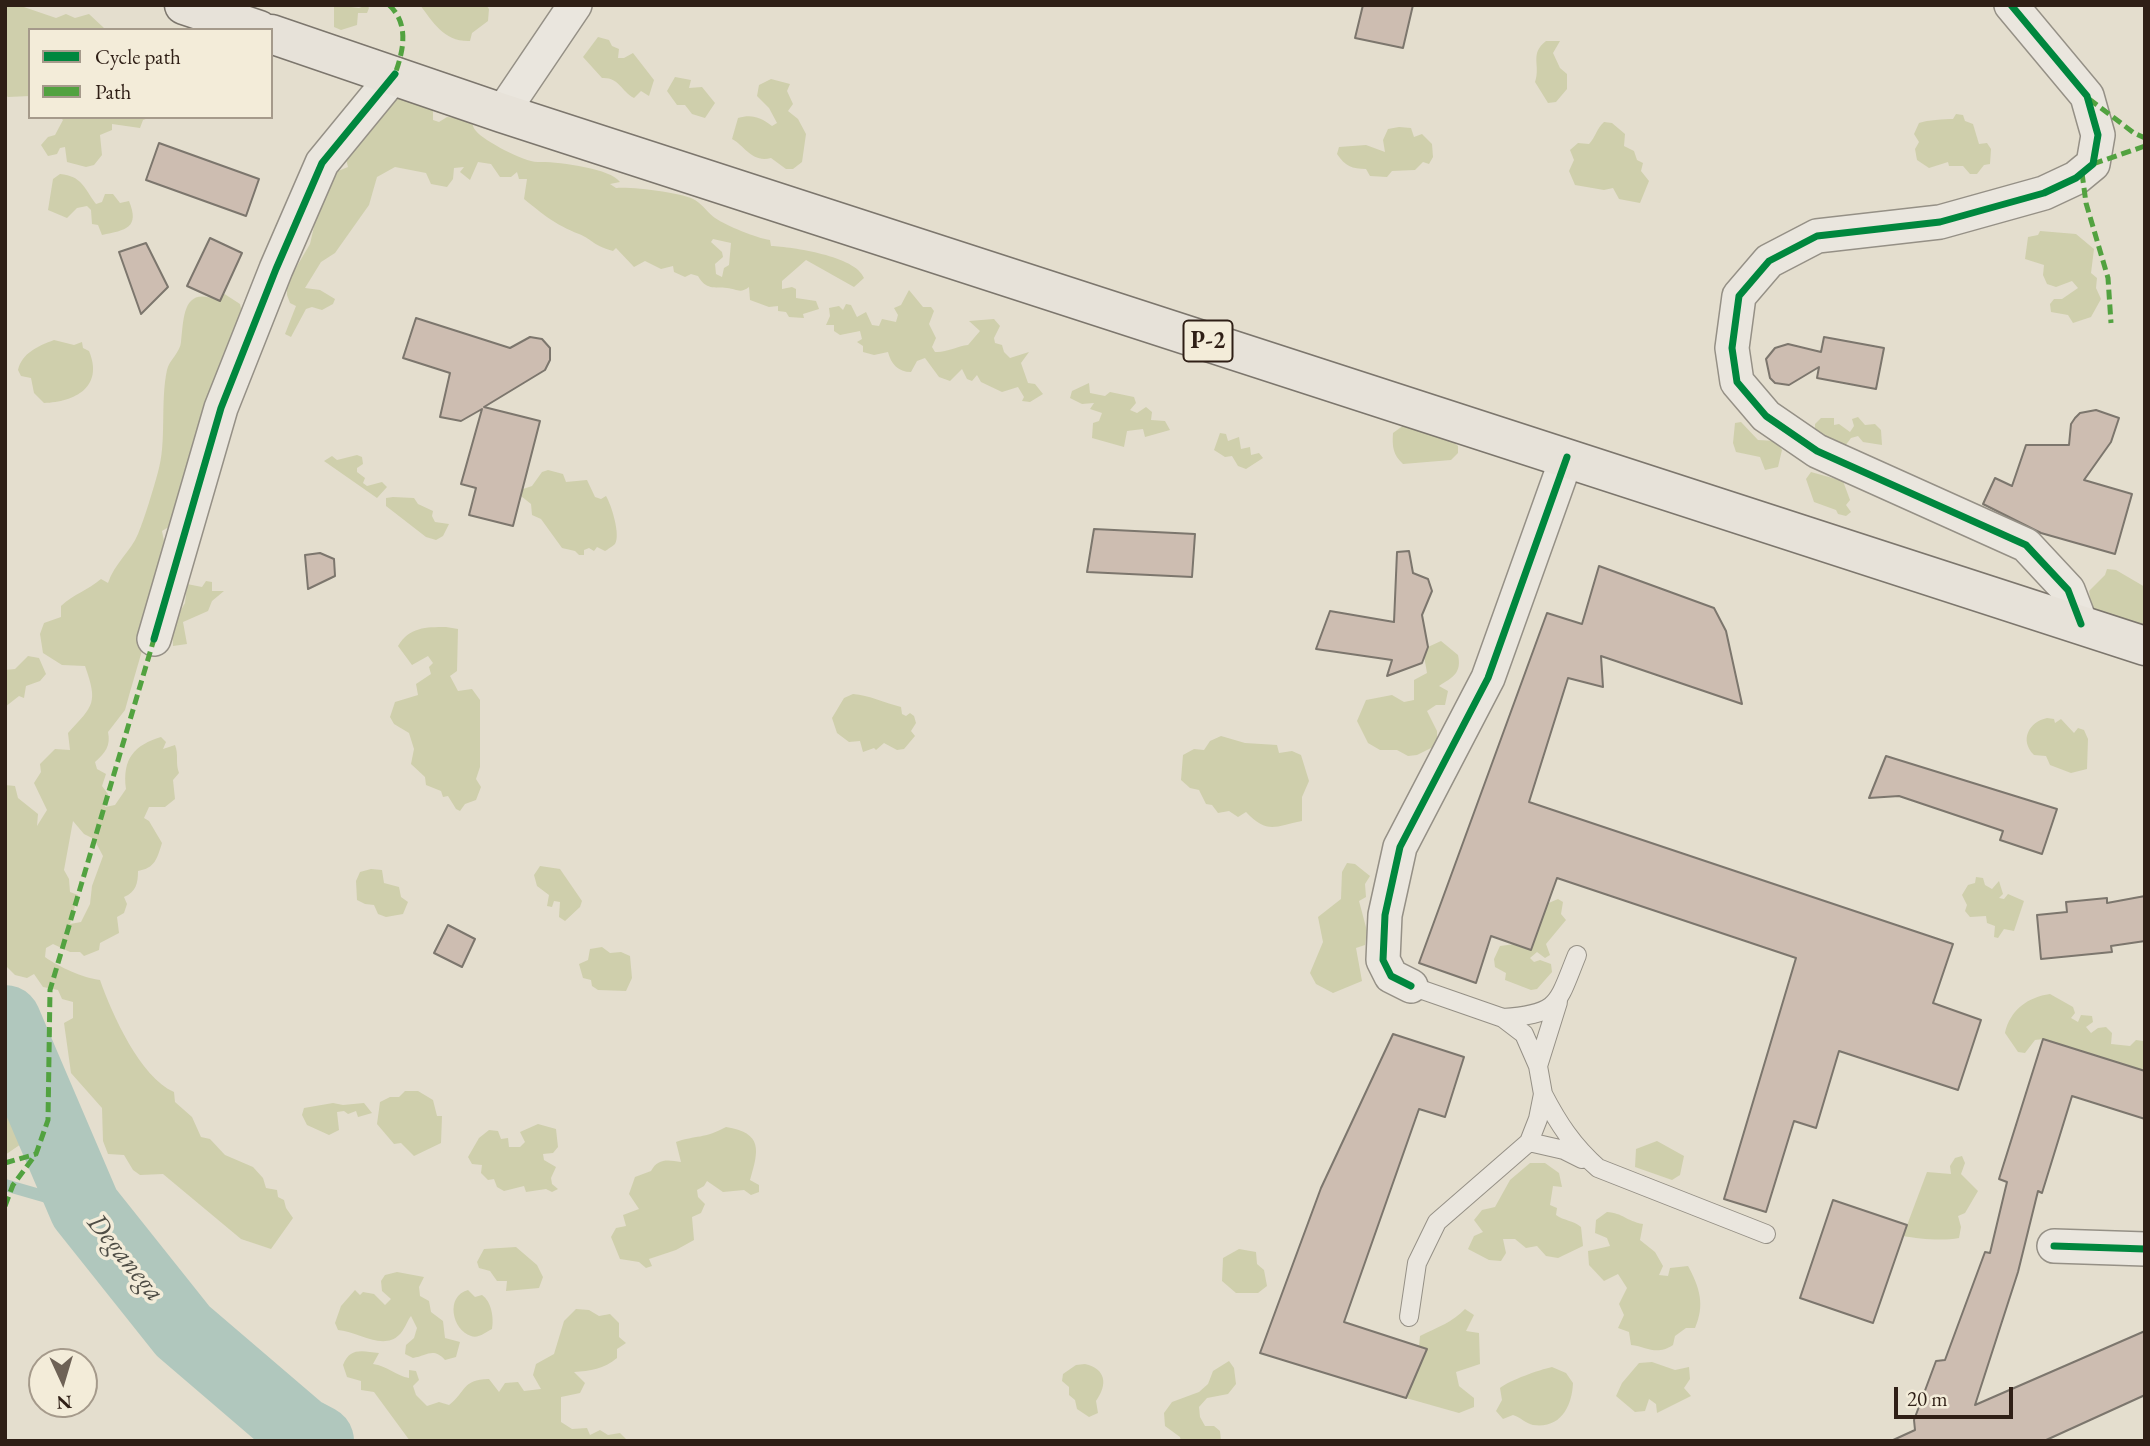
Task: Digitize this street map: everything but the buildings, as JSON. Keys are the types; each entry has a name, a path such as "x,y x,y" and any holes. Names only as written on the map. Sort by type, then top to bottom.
{"highway":[{"path":"184,5 253,28"},
{"name":"P-2","path":"273,35 395,74 502,113 2145,646"}],"street":[{"path":"502,113 575,5"},
{"path":"2011,5 2087,96 2098,135 2093,164 2076,178 2044,193 1940,222 1817,236 1769,261 1739,296 1732,348 1737,382 1766,416 1817,451 2026,545 2068,590 2081,624"},
{"path":"154,639 220,408 281,258 322,163 395,74"},
{"path":"1411,986 1391,976 1382,960 1385,915 1400,847 1488,678 1567,457"},
{"path":"2054,1246 2145,1249"}],"lane":[{"path":"1538,1066 1558,1002 1577,955"},
{"path":"1411,986 1503,1018 1524,1034 1538,1066 1543,1094 1561,1127 1578,1150 1598,1168"},
{"path":"1503,1018 1546,1011 1558,1002"},
{"path":"1409,1317 1417,1263 1437,1222 1529,1142 1538,1119 1543,1094"},
{"path":"1529,1142 1564,1150 1598,1168 1766,1234"}],"green space":[{"path":"5,5 18,5 56,18 66,14 75,18 89,14 104,28 28,28 28,96 5,95"},
{"path":"334,5 359,8 367,5 369,8 367,13 358,13 357,25 341,30 334,27"},
{"path":"420,5 486,5 489,9 488,21 472,33 470,41 461,40 440,30"},
{"path":"598,37 609,40 612,46 619,49 618,58 633,53 654,80 649,96 641,91 634,98 616,82 602,78 583,57"},
{"path":"1546,41 1560,41 1553,53 1560,68 1567,74 1567,89 1556,102 1548,103 1535,82 1538,50"},
{"path":"675,77 691,80 689,88 702,87 715,103 705,118 692,114 685,105 677,105 667,91"},
{"path":"771,79 790,84 787,91 793,104 788,111 798,119 806,134 802,162 793,169 786,169 771,158 754,156 732,139 738,118 756,117 772,126 777,123 769,108 757,96 759,85"},
{"path":"398,97 428,106 433,111 433,120 439,122 447,117 467,119 487,140 524,159 582,166 606,173 620,182 610,184 616,188 690,197 720,221 770,240 771,246 837,258 859,270 864,278 854,287 806,260 782,281 782,289 796,289 796,298 816,301 819,309 803,314 804,318 789,317 786,312 778,311 778,306 769,307 750,300 749,287 741,291 711,287 704,284 698,276 691,274 685,277 674,272 673,266 661,269 645,261 634,267 616,248 613,251 602,247 563,227 524,199 527,179 519,179 517,172 511,177 500,177 491,164 478,162 470,180 460,172 464,167 454,168 453,179 447,187 431,184 426,173 395,167 377,177 369,205 335,253 321,262 305,288 320,290 335,299 333,304 322,310 312,307 306,309 291,337 285,334 296,306 290,303 287,283 310,244 318,209 338,171 348,167 346,159","holes":["713,239 731,243 729,265 724,268 722,277 716,274 715,264 723,257 722,252 711,242"]},
{"path":"1956,114 1963,115 1965,121 1973,124 1979,144 1987,143 1991,149 1990,164 1984,165 1977,174 1970,174 1963,166 1949,166 1948,162 1929,168 1917,160 1915,149 1919,142 1914,134 1919,123 1953,119"},
{"path":"146,119 140,128 112,124 112,130 100,135 102,155 94,165 86,167 67,162 65,147 60,148 57,154 48,156 41,145 48,137 55,135 63,120"},
{"path":"1604,122 1612,123 1625,134 1624,146 1634,151 1637,160 1643,163 1641,171 1649,181 1640,203 1619,199 1613,188 1604,190 1575,185 1569,171 1574,160 1570,150 1578,143 1589,144"},
{"path":"1411,128 1414,137 1422,134 1432,144 1433,157 1429,164 1423,162 1415,170 1392,171 1387,177 1370,176 1366,169 1349,166 1337,154 1339,147 1366,145 1385,152 1383,140 1388,129"},
{"path":"60,174 78,180 96,204 102,202 105,194 113,194 120,203 129,201 132,222 124,229 102,235 98,225 92,224 91,210 87,206 77,208 67,218 48,210 53,179"},
{"path":"2040,231 2076,234 2094,249 2091,273 2097,278 2096,288 2101,299 2091,317 2073,323 2068,315 2051,312 2050,304 2054,299 2062,299 2078,288 2072,281 2056,287 2047,284 2043,275 2044,265 2025,259 2028,237 2038,235"},
{"path":"909,290 923,307 931,307 934,311 929,324 936,338 932,347 935,352 968,345 980,331 969,321 994,319 1000,326 994,338 995,343 1002,345 1010,358 1029,352 1021,363 1028,383 1035,384 1043,394 1030,402 1022,401 1024,397 1018,387 1002,392 981,382 977,375 972,381 967,379 962,369 950,381 939,377 925,358 917,361 911,372 902,371 893,364 888,352 874,355 863,352 863,346 857,342 862,339 860,331 840,335 834,331 834,325 826,325 830,316 829,308 839,306 843,310 846,304 851,305 857,317 866,312 872,325 879,326 882,319 896,322 898,315 894,308 901,305"},
{"path":"223,293 240,304 243,316 216,395 201,415 172,525 162,531 164,541 146,637 125,710 108,732 106,749 95,762 97,769 106,774 102,786 108,794 105,807 115,805 126,789 126,769 132,754 144,744 161,737 166,742 163,749 175,745 176,749 179,773 173,780 175,799 165,807 149,807 144,818 149,821 162,843 154,862 148,868 138,871 136,887 124,897 127,904 124,913 117,917 119,933 100,943 99,950 84,956 80,952 70,952 53,944 46,948 45,957 71,972 100,980 112,1010 139,1059 150,1073 174,1092 175,1102 192,1117 201,1137 210,1139 225,1155 253,1167 263,1178 266,1188 277,1190 278,1197 284,1200 293,1218 271,1249 241,1239 163,1174 140,1175 133,1170 124,1155 108,1154 103,1141 102,1108 71,1073 64,1023 73,1018 73,1002 62,999 58,990 43,987 34,974 27,978 15,975 5,965 5,785 15,786 18,798 38,814 37,826 47,810 34,783 41,772 40,764 55,749 70,750 68,733 88,709 92,696 85,666 62,665 43,653 40,634 44,623 61,617 61,606 66,602 101,579 108,583 135,540 161,460 167,370 180,346 185,313 192,300 198,297 219,301","holes":["73,821 84,834 94,839 103,856 92,886 90,904 81,922 70,924 78,895 70,892 69,879 64,870"]},
{"path":"54,340 74,345 82,342 83,348 89,351 93,374 90,383 76,396 44,403 34,393 31,378 21,376 18,370 27,355"},
{"path":"1089,383 1090,393 1105,396 1110,392 1134,397 1136,403 1130,410 1137,413 1146,407 1152,412 1151,420 1165,421 1170,430 1145,437 1143,429 1127,431 1124,447 1092,438 1093,423 1099,421 1102,413 1090,409 1094,403 1082,404 1070,398 1072,391"},
{"path":"1858,417 1865,425 1875,424 1881,430 1882,445 1863,442 1858,436 1851,438 1845,446 1815,432 1815,424 1821,418 1834,418 1834,425 1839,424 1850,432 1854,426 1852,419"},
{"path":"1741,422 1758,440 1775,441 1782,450 1778,467 1765,470 1760,457 1736,452 1733,443 1735,423"},
{"path":"1404,425 1452,441 1458,446 1458,453 1451,460 1403,464 1395,454 1393,433"},
{"path":"1220,433 1226,434 1228,441 1239,437 1241,449 1250,447 1251,455 1259,453 1263,458 1246,469 1238,466 1232,456 1225,457 1214,450"},
{"path":"357,455 362,457 363,464 357,468 357,472 365,478 363,483 367,486 382,482 387,487 377,498 324,461 332,456 337,460"},
{"path":"548,470 563,474 566,482 587,480 595,497 601,499 606,496 616,527 615,544 605,551 597,547 594,551 589,548 584,550 584,555 579,555 575,551 562,548 541,519 532,515 531,504 521,496 523,489 532,486 542,472"},
{"path":"1811,472 1843,481 1850,500 1846,505 1851,512 1846,516 1838,514 1836,510 1814,502 1806,479"},
{"path":"386,498 414,498 418,504 433,511 435,522 449,524 443,536 436,540 426,537 386,506"},
{"path":"2107,569 2116,570 2145,587 2145,629 2111,619 2109,613 2092,610 2089,591 2105,575"},
{"path":"206,581 212,582 212,591 224,591 212,601 208,611 183,622 187,644 173,646 172,626 185,603 187,584 202,587"},
{"path":"425,628 458,629 457,671 450,676 458,691 472,689 480,700 480,767 476,779 481,787 476,800 465,804 460,811 448,796 443,797 441,791 426,785 425,777 411,764 414,749 409,733 394,724 390,717 395,702 418,695 416,684 431,674 429,667 433,663 428,656 412,665 398,646 413,632"},
{"path":"1441,641 1458,655 1459,666 1455,674 1439,686 1448,691 1445,705 1436,705 1427,711 1437,731 1437,745 1417,755 1408,756 1397,750 1380,750 1368,743 1357,721 1366,700 1392,695 1404,702 1414,700 1414,680 1427,673 1424,656 1428,647"},
{"path":"28,656 39,658 46,674 40,681 26,686 24,698 19,696 5,707 5,670 15,669"},
{"path":"853,694 901,707 902,714 906,716 910,713 914,716 916,723 911,731 915,736 904,749 897,750 884,743 876,750 874,748 863,752 860,741 849,742 837,733 832,718 844,698"},
{"path":"2047,718 2054,719 2055,723 2061,719 2074,733 2078,728 2084,730 2088,739 2087,769 2071,773 2050,765 2046,756 2034,755 2027,743 2028,732 2035,723"},
{"path":"1221,736 1245,743 1277,745 1279,753 1292,751 1301,755 1309,781 1302,797 1302,821 1272,827 1260,824 1246,812 1238,817 1229,811 1218,813 1212,805 1206,804 1199,790 1190,788 1181,780 1183,755 1194,749 1204,750 1210,741"},
{"path":"1347,863 1355,864 1370,876 1365,884 1366,897 1359,901 1367,931 1365,945 1356,948 1362,981 1333,993 1316,984 1310,973 1323,942 1318,917 1341,899 1342,872"},
{"path":"540,866 560,869 582,901 580,907 565,921 559,917 560,902 554,901 552,907 547,906 549,895 537,886 534,875"},
{"path":"382,870 384,883 399,887 401,897 408,902 403,914 386,917 378,914 374,905 357,900 356,881 360,872"},
{"path":"1976,877 1983,878 1985,885 1992,889 1999,881 2003,894 1999,898 2004,899 2008,894 2024,901 2014,931 2004,929 1998,938 1994,937 1995,926 1987,923 1986,916 1970,917 1965,911 1967,905 1962,895 1968,885 1975,883"},
{"path":"1558,899 1563,902 1561,914 1566,920 1546,944 1550,955 1545,958 1537,952 1530,958 1534,962 1540,960 1551,964 1552,972 1537,989 1531,990 1505,980 1506,973 1495,967 1494,959 1500,946 1515,944 1513,930 1544,905"},
{"path":"602,947 610,953 621,952 630,956 632,978 626,991 598,990 592,986 591,980 583,978 579,964 588,960 590,949"},
{"path":"2050,994 2073,1007 2075,1013 2071,1018 2078,1022 2081,1015 2092,1016 2093,1022 2086,1027 2091,1033 2106,1027 2112,1033 2111,1044 2130,1046 2136,1040 2143,1041 2145,1071 2043,1039 2035,1040 2025,1053 2018,1052 2005,1033 2007,1025 2021,1006 2034,998"},
{"path":"5,1077 23,1116 25,1133 24,1142 5,1155"},
{"path":"405,1091 418,1091 433,1100 437,1116 442,1116 441,1143 414,1156 401,1143 394,1144 377,1124 380,1102 390,1097 399,1097"},
{"path":"333,1103 364,1103 372,1113 358,1117 356,1111 348,1114 344,1111 337,1112 339,1130 329,1135 307,1125 302,1115 304,1108"},
{"path":"538,1124 556,1129 558,1147 553,1153 543,1154 544,1160 556,1167 551,1178 552,1184 558,1189 552,1192 546,1189 526,1192 524,1186 504,1191 497,1187 494,1179 488,1180 481,1173 482,1165 472,1164 468,1157 479,1138 489,1130 498,1131 501,1139 508,1138 509,1147 520,1147 525,1142 520,1132"},
{"path":"726,1127 752,1138 756,1152 750,1180 759,1185 759,1192 751,1195 744,1190 723,1192 707,1181 697,1190 698,1197 705,1204 701,1213 692,1217 694,1240 676,1250 649,1259 652,1266 646,1268 639,1262 620,1259 611,1237 616,1228 626,1226 623,1215 639,1209 629,1194 635,1177 651,1171 660,1162 681,1162 676,1142"},
{"path":"1657,1141 1684,1156 1680,1175 1672,1180 1635,1167 1636,1149"},
{"path":"1962,1156 1965,1163 1961,1174 1978,1191 1965,1213 1958,1216 1961,1227 1959,1238 1903,1236 1927,1172 1951,1174 1950,1166 1955,1158"},
{"path":"1530,1163 1545,1163 1559,1173 1562,1187 1553,1186 1550,1205 1557,1208 1556,1215 1581,1227 1583,1246 1558,1258 1546,1256 1537,1246 1526,1248 1515,1239 1503,1239 1506,1253 1501,1261 1489,1260 1468,1249 1474,1236 1483,1232 1474,1220 1482,1210 1495,1207 1510,1180"},
{"path":"1607,1212 1643,1224 1640,1240 1655,1252 1663,1266 1659,1275 1668,1276 1670,1268 1688,1266 1696,1282 1700,1312 1695,1328 1686,1328 1675,1336 1673,1345 1667,1348 1657,1350 1631,1345 1629,1332 1618,1328 1624,1315 1619,1304 1627,1288 1618,1274 1604,1281 1589,1265 1588,1251 1610,1246 1607,1238 1595,1233 1596,1220"},
{"path":"516,1247 537,1265 543,1277 539,1288 506,1291 507,1281 497,1281 490,1271 479,1268 477,1262 484,1249"},
{"path":"1239,1249 1256,1252 1257,1264 1264,1270 1267,1286 1258,1293 1236,1293 1222,1281 1223,1258"},
{"path":"397,1272 424,1277 419,1287 420,1296 429,1301 431,1312 443,1321 445,1338 460,1342 456,1357 445,1360 433,1353 413,1358 405,1354 406,1345 414,1338 417,1328 411,1316 399,1335 385,1341 338,1330 335,1323 341,1306 355,1290 360,1295 363,1292 374,1294 385,1305 391,1299 382,1291 381,1281 385,1275"},
{"path":"468,1290 475,1297 482,1295 492,1311 492,1329 476,1337 464,1333 454,1313 456,1299"},
{"path":"576,1309 589,1310 599,1316 610,1314 619,1323 619,1337 626,1343 617,1349 617,1358 607,1365 574,1372 585,1383 580,1393 561,1397 561,1422 572,1429 587,1428 590,1435 600,1430 608,1435 620,1433 628,1441 410,1441 374,1392 361,1390 361,1381 347,1377 343,1365 349,1355 367,1352 379,1353 373,1364 400,1375 409,1378 409,1370 416,1371 419,1380 413,1386 416,1395 427,1406 439,1402 449,1405 465,1387 480,1380 489,1379 499,1392 505,1383 518,1382 524,1391 541,1389 533,1375 536,1364 554,1354 564,1321"},
{"path":"1465,1309 1474,1315 1466,1331 1479,1333 1480,1364 1456,1372 1459,1386 1474,1398 1474,1407 1459,1413 1406,1398 1426,1351 1419,1346 1420,1336 1450,1321"},
{"path":"1229,1361 1234,1368 1236,1384 1228,1394 1207,1398 1199,1407 1205,1426 1214,1426 1220,1431 1221,1441 1181,1441 1180,1437 1165,1426 1164,1413 1172,1402 1199,1392 1208,1384 1213,1371"},
{"path":"1652,1362 1675,1370 1689,1367 1690,1379 1684,1388 1691,1396 1657,1413 1656,1404 1649,1399 1645,1411 1635,1412 1616,1396 1622,1383 1639,1363"},
{"path":"1085,1364 1101,1373 1103,1378 1102,1389 1096,1401 1098,1413 1089,1417 1077,1409 1075,1400 1069,1395 1069,1387 1062,1381 1063,1374 1076,1365"},
{"path":"1552,1367 1566,1373 1573,1383 1570,1400 1558,1420 1543,1425 1531,1424 1513,1415 1503,1419 1496,1411 1502,1400 1500,1388"}],"waterway":[{"name":"Deganega","path":"5,1021 85,1208 183,1331 301,1432 318,1441"},
{"path":"5,1185 85,1208"}],"marked path":[{"path":"389,5 400,21 403,38 395,74"},
{"path":"2089,99 2134,133 2145,138"},
{"path":"2093,164 2145,146"},
{"path":"2082,173 2086,203 2108,278 2111,323"},
{"path":"5,1206 13,1185 36,1154 48,1120 50,990 154,639"},
{"path":"5,1163 36,1154"}],"cycle path":[{"path":"2011,5 2087,96 2098,135 2093,164 2076,178 2044,193 1940,222 1817,236 1769,261 1739,296 1732,348 1737,382 1766,416 1817,451 2026,545 2068,590 2081,624"},
{"path":"154,639 221,408 276,269 322,163 395,74"},
{"path":"1411,986 1391,976 1383,960 1385,915 1400,847 1488,678 1567,457"},
{"path":"2054,1246 2145,1249"}]}
